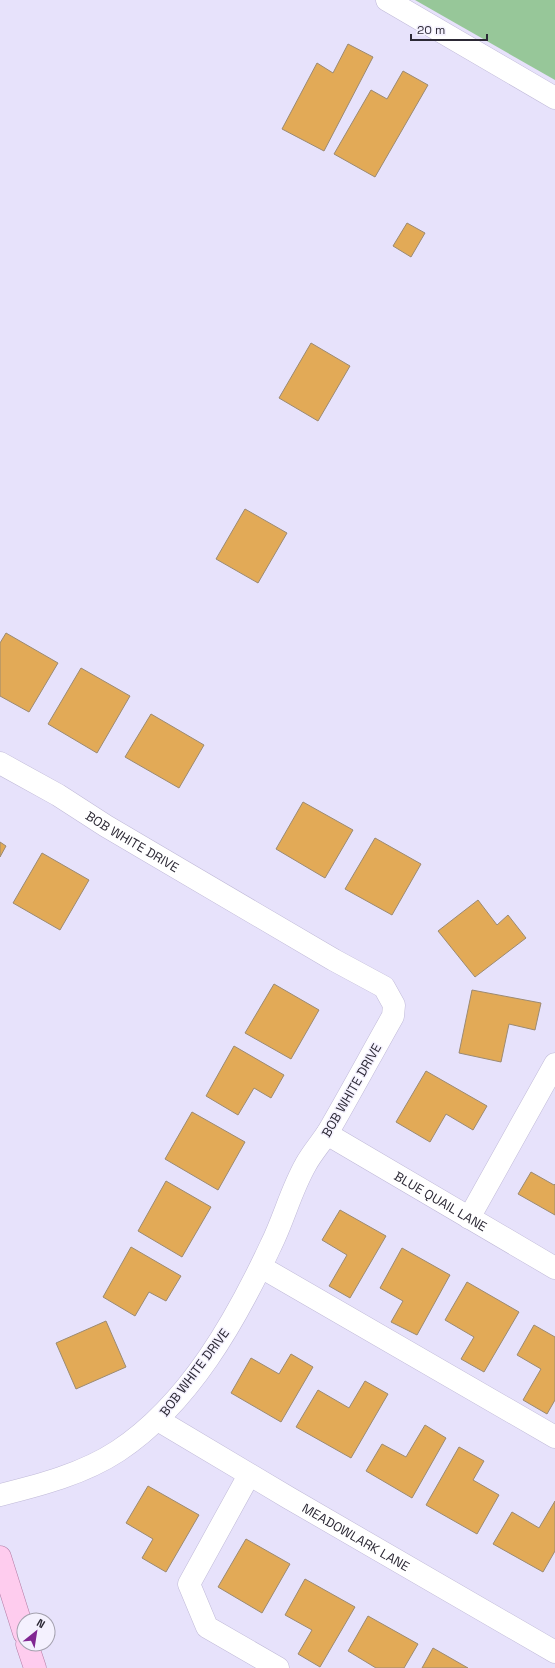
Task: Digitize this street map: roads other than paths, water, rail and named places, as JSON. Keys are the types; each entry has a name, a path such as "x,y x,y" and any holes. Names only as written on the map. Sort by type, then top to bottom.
{"main road":[{"path":"0,1557 17,1612"},
{"path":"30,1652 35,1668"}],"street":[{"path":"386,0 555,98"},
{"name":"BOB WHITE DRIVE","path":"0,763 58,795 106,826 334,960 384,987 394,1005 393,1016 327,1134 306,1164 261,1267 229,1327 195,1375 158,1420 118,1452 78,1472 36,1486 0,1495"},
{"path":"469,1218 555,1064"},
{"name":"BLUE QUAIL LANE","path":"327,1134 555,1268"},
{"path":"261,1267 555,1437"},
{"name":"MEADOWLARK LANE","path":"158,1420 249,1475 555,1652"},
{"path":"249,1475 189,1584 207,1627 278,1668"}]}
